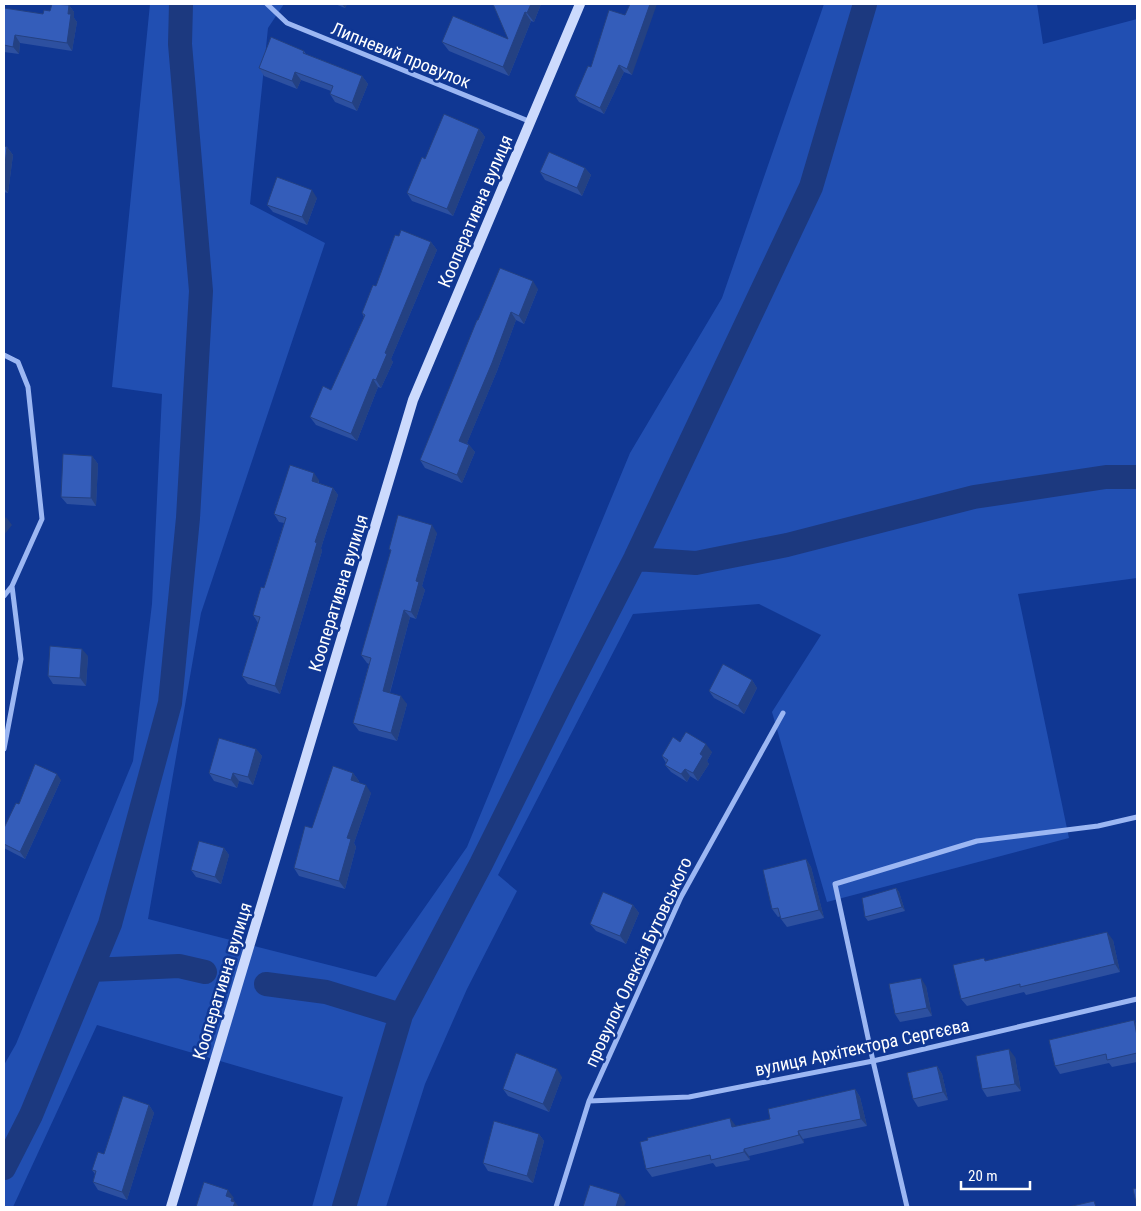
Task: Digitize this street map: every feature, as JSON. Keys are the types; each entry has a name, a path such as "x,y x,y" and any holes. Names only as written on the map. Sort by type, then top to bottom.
{"street":[{"name":"Липневий провулок","path":"267,4 287,23 531,122"},
{"name":"Кооперативна вулиця","path":"171,1207 413,400 580,4"},
{"path":"4,354 18,362 28,387 42,519 12,586 4,596"},
{"path":"4,749 21,659 12,586"},
{"name":"провулок Олексія Бутовського","path":"556,1207 589,1101 680,897 783,713"},
{"path":"907,1207 835,884 977,840 1098,826 1137,817"},
{"name":"вулиця Архітектора Сергєєва","path":"589,1101 690,1097 873,1061 1137,999"}],"shaded area":[{"path":"150,4 284,4 268,28 250,204 325,243 201,613 148,919 376,977 467,847 630,453 722,298 824,4 1037,4 1043,44 1137,19 1137,578 1018,594 1069,838 827,902 772,712 821,635 759,604 633,614 498,875 517,891 467,989 425,1084 386,1207 312,1207 343,1097 97,1025 13,1207 4,1207 4,1065 16,1044 133,761 152,604 162,394 112,387"}],"building":[{"path":"52,4 69,5 68,14 71,14 67,43 15,35 13,47 4,45 4,8 43,14 44,10 50,11"},
{"path":"493,4 531,4 527,13 525,12 503,67 442,42 453,16 508,39"},
{"path":"630,4 650,4 627,69 619,65 600,108 575,96 588,66 591,67 609,10 625,15"},
{"path":"271,37 304,51 303,53 362,76 352,103 330,94 333,86 295,72 292,81 259,68"},
{"path":"444,114 479,129 447,209 407,193 422,157 425,159"},
{"path":"4,146 7,147 4,173"},
{"path":"549,152 585,168 577,188 540,172"},
{"path":"277,177 312,190 302,217 267,205"},
{"path":"401,230 431,242 385,353 387,354 376,380 373,379 351,434 310,417 323,386 331,390 365,315 362,313 373,285 376,286 395,235 399,236"},
{"path":"500,268 533,281 519,316 511,312 459,441 469,445 457,475 420,460"},
{"path":"63,454 92,456 91,498 61,497"},
{"path":"290,465 314,473 312,481 333,488 315,542 317,543 275,686 242,676 260,617 253,615 261,587 264,588 286,518 274,514"},
{"path":"398,515 432,525 416,581 419,582 411,612 404,610 383,691 401,696 391,733 353,723 371,658 361,655 391,550 389,549"},
{"path":"50,646 82,649 80,678 48,676"},
{"path":"723,664 752,680 738,706 709,691"},
{"path":"686,732 706,744 700,754 703,756 693,773 685,769 681,774 665,765 668,760 662,756 673,737 680,742"},
{"path":"219,738 256,749 248,777 233,773 231,780 209,773"},
{"path":"35,764 57,774 20,852 4,844 4,828 16,803 19,804"},
{"path":"333,766 353,773 351,780 366,785 347,838 351,839 339,881 294,868 305,826 312,828"},
{"path":"199,841 224,848 215,877 191,870"},
{"path":"806,859 819,910 781,919 778,908 772,909 763,870"},
{"path":"896,888 902,907 865,917 862,898"},
{"path":"603,892 633,905 620,936 590,924"},
{"path":"1107,932 1115,964 1020,987 1020,984 961,999 953,965 984,958 985,961"},
{"path":"921,978 927,1008 895,1014 889,984"},
{"path":"1134,1020 1137,1036 1137,1053 1107,1060 1106,1054 1055,1066 1049,1040"},
{"path":"1009,1049 1015,1084 982,1089 976,1056"},
{"path":"516,1053 557,1069 543,1104 503,1089"},
{"path":"937,1066 943,1092 913,1099 907,1073"},
{"path":"855,1089 861,1119 798,1131 799,1135 744,1149 744,1152 711,1160 710,1155 646,1169 640,1142 648,1140 647,1138 730,1118 732,1127 770,1119 768,1109"},
{"path":"123,1096 149,1105 122,1192 93,1182 96,1171 92,1170 98,1152 104,1154"},
{"path":"494,1121 539,1134 527,1176 483,1163"},
{"path":"204,1182 228,1190 226,1196 232,1198 231,1201 235,1202 233,1207 196,1207"},
{"path":"590,1185 620,1194 616,1207 583,1207"},
{"path":"1137,1188 1137,1207 1133,1189"},
{"path":"1094,1201 1096,1207 1068,1207"}],"waterway":[{"path":"4,1168 31,1115 110,924 170,703 188,518 201,291 180,44 181,4"},
{"path":"344,1207 401,1015 481,864 635,559 811,187 865,4"},
{"path":"635,559 696,563 787,545 974,497 1106,477 1137,477"},
{"path":"91,970 179,966 205,972"},
{"path":"266,984 326,992 401,1015"}]}
